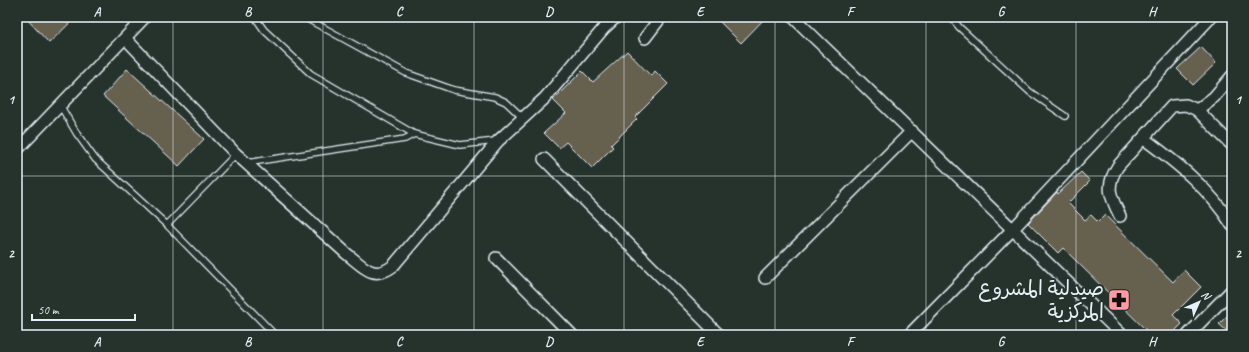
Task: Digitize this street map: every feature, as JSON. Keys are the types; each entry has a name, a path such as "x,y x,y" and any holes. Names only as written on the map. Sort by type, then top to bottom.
{"street":[{"path":"17,150 145,17"},
{"path":"125,38 236,154 346,254 366,269 376,274 384,273 403,255 498,141 545,98 604,28 616,17"},
{"path":"645,38 661,17"},
{"path":"793,17 1122,335"},
{"path":"909,335 1013,229 1211,17"},
{"path":"1198,110 1214,97 1232,76"},
{"path":"1120,216 1111,198 1110,185 1113,173 1172,106 1186,105 1198,110 1232,145"},
{"path":"765,278 912,131"},
{"path":"1143,138 1178,163 1211,196 1232,225"},
{"path":"544,159 719,335"},
{"path":"496,258 572,335"},
{"path":"1188,335 1232,290"}],"lane":[{"path":"254,17 264,30 311,74 414,134 460,145 498,141"},
{"path":"304,17 406,73 454,90 495,97 506,102 523,118"},
{"path":"951,17 965,32 1030,92 1065,116"},
{"path":"60,105 77,134 95,159 167,225 275,335"},
{"path":"246,163 405,139 414,134"},
{"path":"167,225 236,154"}],"building":[{"path":"25,17 76,17 49,43"},
{"path":"715,17 766,17 741,43"},
{"path":"1201,47 1216,63 1193,85 1177,69"},
{"path":"627,51 651,76 655,71 668,84 635,117 637,119 611,145 613,147 592,168 566,142 559,148 544,133 566,113 553,100 582,71 593,82"},
{"path":"127,69 204,139 179,166 103,96"},
{"path":"1081,172 1090,181 1068,203 1085,220 1091,215 1098,222 1105,215 1173,282 1184,270 1201,287 1173,315 1182,324 1171,335 1151,335 1063,248 1058,253 1028,223 1057,192 1058,194"},
{"path":"1232,311 1232,335 1231,335 1219,324"}],"place":[{"name":"صيدلية المشروع المركزية","path":"1119,300"}]}
